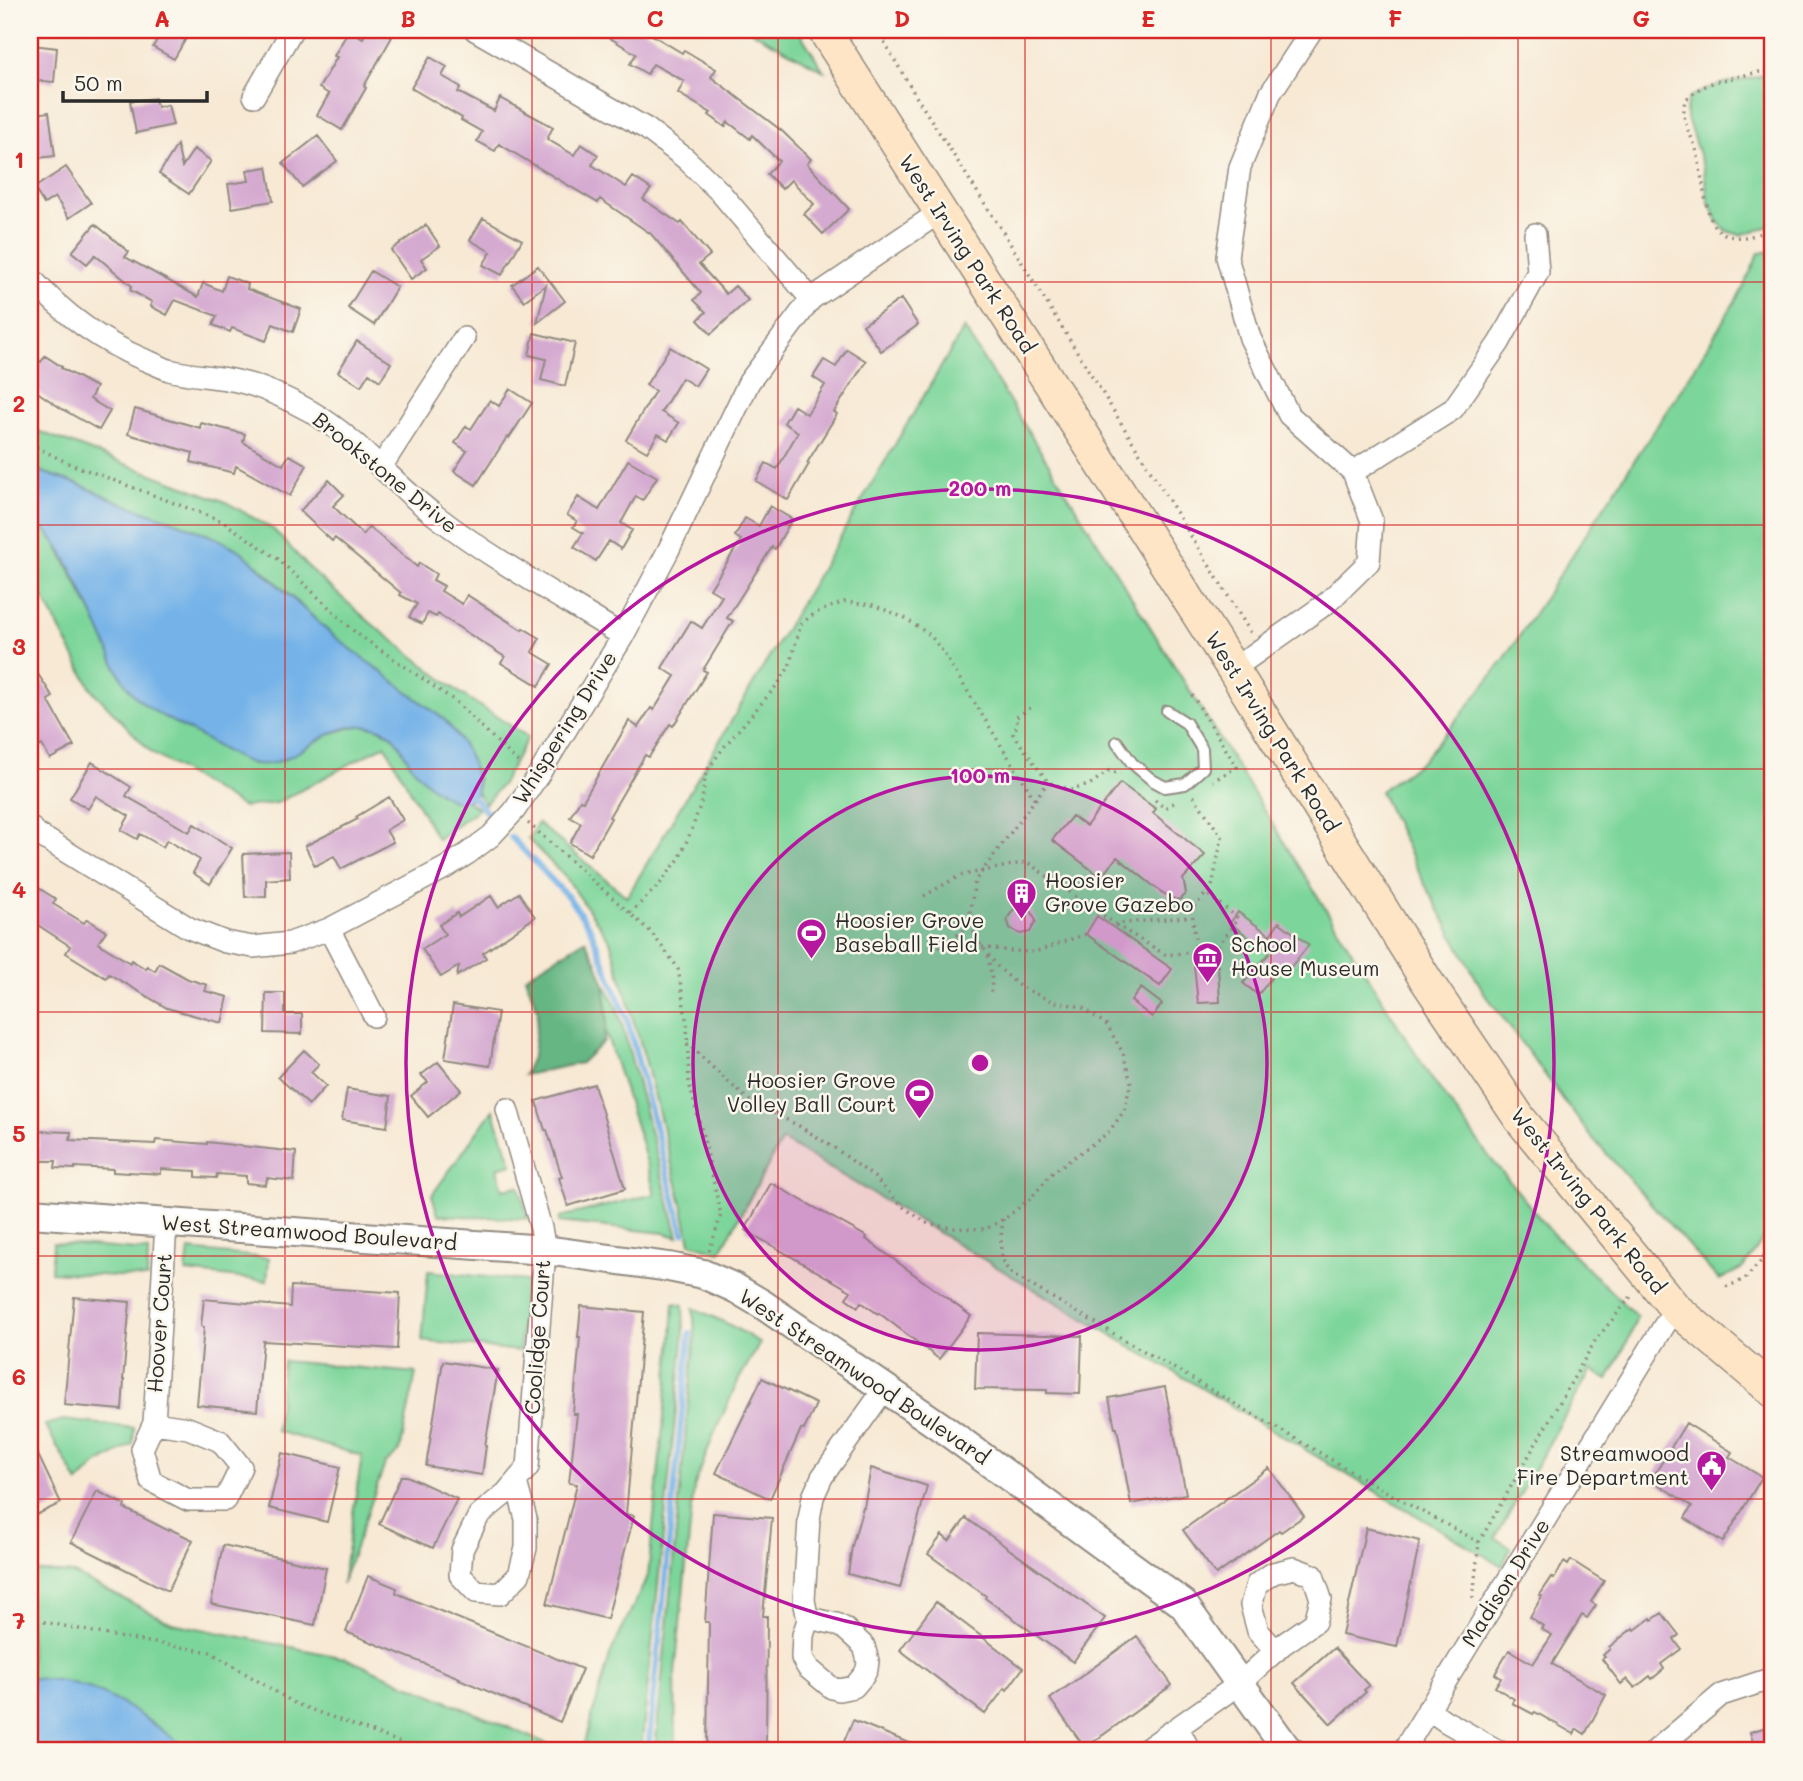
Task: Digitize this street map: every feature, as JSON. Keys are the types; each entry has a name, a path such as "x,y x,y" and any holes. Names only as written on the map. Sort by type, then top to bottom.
{"main road":[{"name":"West Irving Park Road","path":"830,32 940,212 1233,669 1426,980 1520,1119 1675,1308 1773,1391"}],"street":[{"path":"254,96 292,30"},
{"path":"475,30 647,130 686,159 719,191 811,299"},
{"path":"1233,669 1327,603 1368,562 1372,520 1353,472 1289,415 1250,338 1227,257 1240,167 1270,94 1312,30"},
{"name":"Whispering Drive","path":"30,827 189,928 225,942 253,947 290,943 329,929 467,854 491,835 514,811 539,775 623,636 668,551 749,382 811,299 940,212"},
{"path":"1353,472 1453,408 1499,343 1538,272 1535,234"},
{"name":"Brookstone Drive","path":"30,277 63,311 90,332 127,352 168,369 240,382 310,411 351,440 411,497 469,540 623,636"},
{"path":"381,467 464,338"},
{"path":"329,929 374,1016"},
{"name":"Coolidge Court","path":"507,1110 545,1250 528,1467 506,1493 479,1515 461,1550 460,1575 476,1592 500,1594 519,1575 526,1548 526,1519 516,1482"},
{"name":"West Streamwood Boulevard","path":"30,1213 545,1250 668,1267 702,1274 735,1288 944,1429 1183,1604 1290,1751"},
{"name":"Hoover Court","path":"153,1423 188,1428 220,1441 241,1467 225,1500 188,1500 151,1481 142,1449 153,1423 166,1223"},
{"name":"Madison Drive","path":"1394,1746 1428,1709 1675,1308"},
{"path":"808,1620 804,1600 809,1518 813,1497 822,1476 885,1388"},
{"path":"1144,1751 1240,1684 1276,1651"},
{"path":"1655,1751 1721,1695 1773,1678"},
{"path":"1428,1709 1498,1751"},
{"path":"1178,1728 1190,1751"}],"lane":[{"path":"1117,742 1132,763 1152,780 1165,787 1185,784 1203,768 1202,749 1186,723 1167,711"}],"path":[{"path":"877,30 1261,650"},
{"path":"1765,30 1773,38"},
{"path":"1773,67 1714,82 1699,89 1685,100 1682,114 1697,152 1706,200 1714,224 1726,234 1740,239 1773,227"},
{"path":"30,444 68,463 222,521 278,559 356,632 455,701 518,763 539,775"},
{"path":"630,913 659,885 679,859 702,800 706,772 789,667 801,624 815,613 844,602 873,605 905,618 930,635 1035,800"},
{"path":"1192,695 1237,767 1203,787"},
{"path":"1030,708 1015,718 1018,723 1013,734 1048,782 1071,790 1089,785 1109,771 1123,775"},
{"path":"687,1043 750,1101 836,1149 874,1177 902,1206 928,1223 951,1228 986,1229 1003,1219 1031,1198 1053,1172 1108,1132 1124,1111 1131,1082 1123,1053 1107,1025 1082,1007 1052,1001 1019,986 997,966 975,937 970,912 975,881 1048,782"},
{"path":"1115,924 1185,917 1212,887 1222,837 1192,793 1165,808 1154,799"},
{"path":"514,811 651,933 678,968 687,1025 689,1083 721,1214 702,1274"},
{"path":"924,896 959,876 1027,862 1115,924 1166,955 1216,949 1238,918 1206,893"},
{"path":"1192,909 1196,951"},
{"path":"939,947 973,924"},
{"path":"982,947 1035,952 1086,934"},
{"path":"988,954 991,992"},
{"path":"1003,1219 1000,1249 1006,1268 1013,1275 1406,1503 1479,1542"},
{"path":"1726,1287 1745,1279 1762,1259 1773,1238"},
{"path":"1472,1604 1479,1542 1595,1340 1648,1276"},
{"path":"30,1619 210,1652 296,1704 418,1751"},
{"path":"1378,1751 1394,1746"}],"green space":[{"path":"749,30 798,30 824,71"},
{"path":"1773,70 1773,225 1740,235 1727,231 1718,222 1708,200 1704,170 1685,112 1689,98 1702,91"},
{"path":"1773,251 1773,1220 1743,1268 1719,1280 1589,1134 1483,991 1423,881 1380,791 1422,761 1505,658 1689,377 1743,288 1759,253"},
{"path":"964,328 1429,1075 1491,1159 1552,1233 1637,1317 1608,1380 1591,1370 1495,1538 1511,1548 1502,1566 782,1140 720,1252 690,1243 645,1059 610,941 567,879 528,839 538,823 627,897"},
{"path":"30,428 226,502 274,530 314,573 372,624 460,693 528,737 502,784 485,804 477,793 478,779 259,566 78,484 30,468"},
{"path":"30,513 55,542 136,697 157,712 252,764 290,756 324,735 361,725 376,727 399,742 410,763 454,801 468,801 478,809 437,839 385,745 277,803 243,807 152,753 92,690 30,573"},
{"path":"585,940 604,982 607,1017 604,1041 581,1063 524,1075 533,1055 538,1011 525,977"},
{"path":"604,982 617,1008 625,1035 678,1237 664,1233 559,1222 560,1217 655,1194 605,1030 607,1017"},
{"path":"493,1110 512,1164 497,1168 503,1189 519,1186 528,1219 438,1215 432,1195"},
{"path":"53,1243 148,1251 147,1278 51,1272"},
{"path":"189,1250 269,1258 267,1281 186,1272"},
{"path":"428,1271 527,1281 519,1351 422,1341"},
{"path":"674,1303 683,1305 684,1332 641,1751 582,1751 611,1652 648,1576"},
{"path":"693,1308 760,1343 739,1379 694,1487 675,1673 676,1751 655,1751 695,1334"},
{"path":"283,1361 416,1373 400,1451 385,1464 342,1584 362,1456 276,1431"},
{"path":"63,1420 134,1428 133,1444 96,1465 78,1483 45,1425"},
{"path":"30,1571 74,1574 172,1623 345,1658 564,1751 30,1751"}],"water":[{"path":"30,468 176,522 241,551 330,633 445,720 472,763 477,793 468,801 460,801 440,793 418,773 391,735 373,727 356,726 340,730 284,759 255,764 236,757 150,708 135,696 123,680 67,561 30,513"},
{"path":"30,1678 63,1681 98,1692 146,1719 191,1751 30,1751"}],"building":[{"path":"162,30 191,30 174,59 153,47"},
{"path":"349,30 363,38 367,30 379,30 392,37 342,130 317,115 329,94 319,88"},
{"path":"597,30 644,30 682,53 684,50 716,69 711,77 782,131 811,159 807,164 849,209 823,234 804,214 814,204 791,180 782,189 767,174 779,161 752,135 750,139 728,122 725,127 709,115 711,113 678,93 684,81 653,64 647,74 630,64 636,54"},
{"path":"32,45 57,48 54,82 30,80"},
{"path":"430,57 447,67 442,76 461,87 458,92 494,111 500,98 553,127 547,139 574,155 581,144 598,155 592,165 626,187 633,177 651,189 643,199 680,224 682,222 710,255 699,264 726,294 735,286 748,300 711,334 698,320 706,312 694,300 701,293 651,234 600,199 598,203 499,144 495,151 477,141 482,132 411,88"},
{"path":"155,98 157,107 168,105 173,125 136,133 130,101"},
{"path":"49,112 55,156 30,159 30,115"},
{"path":"318,136 337,161 302,187 283,163"},
{"path":"177,145 182,167 194,149 211,161 189,194 159,174"},
{"path":"66,167 91,203 69,218 55,197 44,204 34,188"},
{"path":"267,167 273,201 232,208 228,184 249,181 247,170"},
{"path":"483,218 522,240 502,275 483,265 491,252 470,240"},
{"path":"95,224 129,252 125,257 198,297 203,283 222,291 227,276 248,284 247,289 301,309 293,332 273,324 266,341 232,328 230,332 213,325 217,316 175,300 167,315 150,306 152,302 130,290 132,286 95,255 87,264 72,252"},
{"path":"426,225 440,246 421,259 427,268 411,279 391,250"},
{"path":"538,266 565,301 537,323 546,285 524,301 512,285"},
{"path":"371,271 397,287 374,325 348,308"},
{"path":"901,299 918,325 881,351 863,325"},
{"path":"534,333 575,343 565,386 541,380 546,359 529,355"},
{"path":"357,341 391,363 380,381 369,373 361,386 338,372"},
{"path":"670,347 706,369 695,386 682,378 661,412 679,423 668,440 658,434 647,452 626,440 655,391 646,385"},
{"path":"847,349 866,361 834,412 837,414 788,500 756,481 766,463 777,469 798,432 784,423 794,406 807,414 825,385 813,377 824,360 836,367"},
{"path":"30,355 41,362 45,356 96,387 90,399 110,411 99,430 30,387"},
{"path":"510,389 532,403 476,485 454,471 467,451 455,443 466,426 471,429 490,400 499,406"},
{"path":"135,409 200,428 201,423 245,434 243,442 283,465 289,455 307,465 290,496 236,466 234,473 191,462 193,453 128,434"},
{"path":"628,460 657,477 643,500 636,496 621,523 632,530 621,549 609,541 596,561 574,547 583,533 573,527 577,521 567,515 578,497 599,510"},
{"path":"329,480 344,495 333,506 363,535 369,527 417,567 419,563 436,574 433,580 444,586 441,591 462,604 467,595 522,630 523,628 540,638 532,652 552,664 539,686 501,663 505,657 438,614 436,617 428,613 422,624 409,617 417,604 400,595 401,593 335,538 332,541 300,511"},
{"path":"770,506 792,519 775,549 772,547 727,618 733,621 703,670 707,672 673,726 670,724 649,757 645,755 590,855 570,843 581,823 570,817 580,800 583,801 629,721 638,727 651,708 654,710 675,676 662,668 691,621 702,628 722,596 710,589 741,540 735,536 745,518 759,526"},
{"path":"30,662 53,697 48,700 74,746 50,759 42,745 30,751"},
{"path":"92,762 131,787 126,796 189,832 194,824 232,848 210,884 193,873 200,860 167,840 163,847 140,834 137,839 121,830 129,816 96,796 88,809 70,798"},
{"path":"1120,783 1156,809 1153,813 1205,855 1183,879 1186,893 1180,899 1176,900 1161,892 1117,857 1101,877 1052,840 1072,816 1086,826"},
{"path":"389,797 403,820 386,830 393,842 341,869 334,856 315,866 305,846 358,819 356,817"},
{"path":"289,852 290,878 266,880 266,896 245,897 243,854"},
{"path":"37,887 56,899 53,904 84,923 87,919 106,931 98,943 130,963 131,960 155,971 159,963 188,979 207,985 205,991 228,997 222,1023 167,1008 109,974 106,978 66,953 70,946 30,920 30,899"},
{"path":"519,893 535,917 483,953 486,958 457,976 459,966 441,977 422,949 445,934 439,925 457,913 459,917 491,896 498,907"},
{"name":"Hoosier Grove Gazebo","path":"1023,907 1032,912 1036,921 1030,932 1020,934 1010,928 1007,919 1014,909"},
{"path":"1238,912 1270,935 1279,922 1309,945 1290,968 1283,963 1258,995 1243,983 1270,953 1230,923"},
{"path":"1097,916 1172,969 1160,986 1086,934"},
{"name":"School House Museum","path":"1194,966 1218,966 1220,1002 1198,1003"},
{"path":"1141,988 1162,1004 1152,1017 1131,1001"},
{"path":"266,993 285,993 285,1014 302,1014 302,1034 265,1033"},
{"path":"453,1005 498,1012 490,1066 445,1059"},
{"path":"304,1050 319,1064 311,1072 326,1086 309,1105 278,1077"},
{"path":"438,1062 461,1090 428,1117 411,1096 428,1082 421,1075"},
{"path":"594,1084 625,1189 568,1206 559,1178 562,1177 536,1101"},
{"path":"347,1089 391,1096 387,1127 342,1120"},
{"path":"39,1131 71,1132 70,1140 155,1144 156,1140 207,1142 296,1152 294,1181 267,1178 266,1185 246,1183 246,1176 217,1174 216,1178 196,1177 196,1171 161,1169 161,1174 113,1172 113,1169 55,1168 56,1161 38,1161"},
{"path":"771,1183 867,1237 866,1239 971,1316 939,1359 879,1313 861,1302 858,1307 846,1298 851,1291 745,1230"},
{"path":"291,1286 400,1293 397,1349 263,1341 257,1411 197,1405 204,1299 290,1307"},
{"path":"74,1297 130,1302 122,1410 64,1405"},
{"path":"581,1306 644,1312 626,1514 634,1516 607,1619 547,1604 577,1484 569,1483 577,1414 573,1414"},
{"path":"977,1333 1082,1336 1080,1394 1047,1393 1047,1390 975,1389"},
{"path":"443,1361 498,1370 482,1475 426,1466"},
{"path":"762,1378 816,1404 804,1430 801,1429 770,1499 716,1473"},
{"path":"1165,1387 1186,1494 1131,1504 1109,1398"},
{"name":"Streamwood Fire Department","path":"1686,1423 1732,1452 1729,1457 1762,1477 1723,1542 1685,1518 1692,1506 1651,1480"},
{"path":"30,1438 61,1503 30,1518"},
{"path":"282,1453 340,1467 327,1522 269,1508"},
{"path":"871,1468 927,1486 900,1588 848,1574"},
{"path":"1269,1468 1304,1516 1281,1532 1279,1530 1216,1575 1183,1530"},
{"path":"401,1476 407,1476 457,1499 433,1548 379,1524"},
{"path":"97,1491 169,1531 170,1529 193,1540 168,1591 71,1542"},
{"path":"713,1513 772,1518 763,1616 767,1616 766,1748 707,1747 709,1622 705,1622"},
{"path":"966,1518 1105,1618 1073,1662 928,1554 942,1535 949,1541"},
{"path":"1366,1528 1420,1541 1397,1647 1342,1635"},
{"path":"223,1545 326,1568 315,1625 211,1604"},
{"path":"1571,1560 1604,1581 1591,1602 1596,1605 1587,1618 1582,1615 1552,1664 1606,1695 1585,1734 1577,1729 1574,1734 1535,1712 1533,1714 1512,1703 1514,1699 1495,1687 1501,1678 1495,1674 1509,1650 1533,1664 1552,1635 1541,1629 1543,1626 1530,1617 1542,1596 1539,1595 1551,1577 1554,1579 1564,1562 1568,1565"},
{"path":"368,1576 397,1588 396,1593 582,1669 560,1722 346,1632"},
{"path":"936,1602 1023,1668 985,1714 900,1650"},
{"path":"1662,1613 1679,1635 1674,1639 1681,1649 1661,1664 1664,1669 1652,1679 1650,1676 1635,1688 1627,1679 1621,1684 1602,1659 1605,1657 1603,1655 1633,1628 1635,1630"},
{"path":"1137,1636 1172,1685 1085,1748 1050,1699"},
{"path":"1334,1648 1369,1686 1364,1690 1366,1692 1331,1724 1294,1683"},
{"path":"853,1720 928,1751 840,1751"},
{"path":"1773,1725 1773,1751 1756,1751 1750,1732"}],"waterway":[{"path":"473,797 489,815"},
{"path":"511,837 569,898 590,928 627,1019 683,1233"},
{"path":"648,1751 690,1333"}],"place":[{"name":"Hoosier Grove Gazebo","path":"1022,920"},
{"name":"Hoosier Grove Baseball Field","path":"812,960"},
{"name":"School House Museum","path":"1208,984"},
{"name":"Hoosier Grove Volley Ball Court","path":"919,1120"},
{"name":"Streamwood Fire Department","path":"1712,1493"}]}
